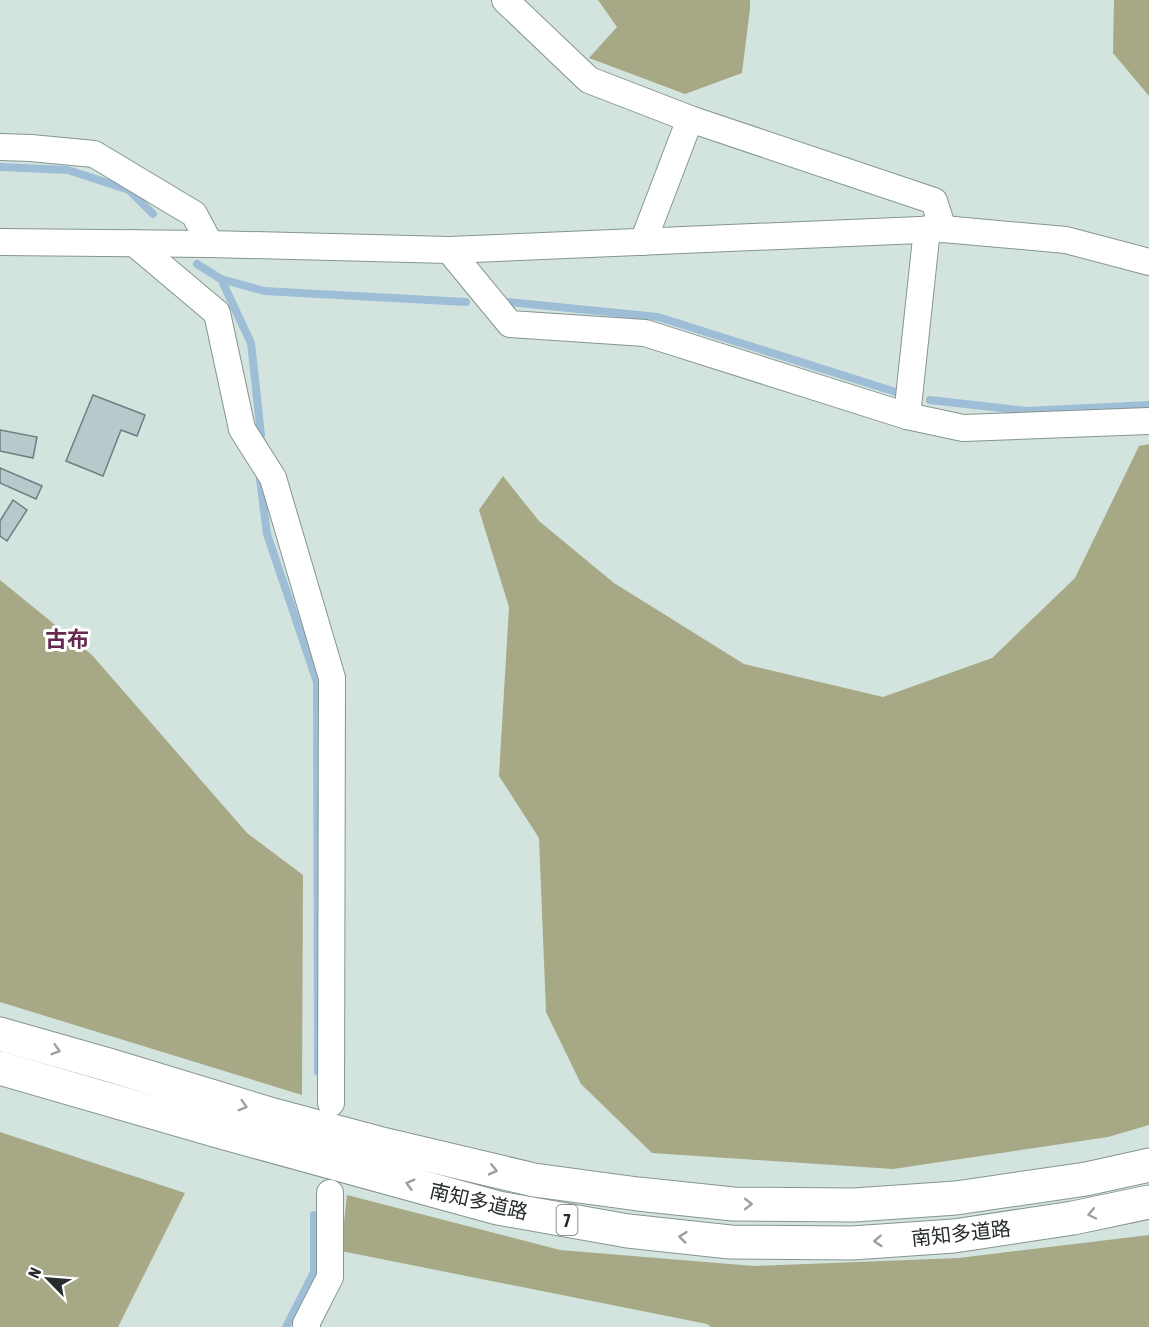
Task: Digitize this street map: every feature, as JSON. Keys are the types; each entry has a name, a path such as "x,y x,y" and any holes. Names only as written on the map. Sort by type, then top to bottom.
{"highway":[{"name":"南知多道路","path":"0,1034 273,1115 378,1143 534,1180 638,1194 732,1204 854,1205 956,1198 1086,1179 1149,1165"},
{"name":"南知多道路","path":"0,1068 498,1208 628,1232 730,1242 852,1243 954,1236 1073,1218 1149,1202"}],"street":[{"path":"505,0 589,80 690,119 934,201 935,229 907,416"},
{"path":"643,242 690,119"},
{"path":"0,147 94,154 194,214 210,244"},
{"path":"0,242 449,250 935,229 1066,240 1149,261"},
{"path":"134,243 217,313 242,429 273,478 332,678 331,1103"},
{"path":"449,250 510,324 645,333 907,416 963,428 1149,421"},
{"path":"307,1327 306,1324 330,1277 330,1193"}],"green space":[{"path":"598,0 750,0 742,73 685,94 589,58 617,27"},
{"path":"1114,0 1149,0 1149,96 1113,53"},
{"path":"1149,444 1149,1125 1108,1137 893,1169 652,1153 581,1084 546,1012 539,838 499,776 509,607 479,510 503,476 539,521 614,583 744,664 883,697 992,658 1075,578 1139,446"},
{"path":"0,580 92,655 247,833 303,875 302,1095 0,1002"},
{"path":"0,1132 185,1193 118,1327 0,1327"},
{"path":"347,1195 560,1250 754,1266 959,1258 1149,1235 1149,1327 711,1327 707,1324 341,1251"}],"building":[{"path":"93,395 145,415 137,436 121,430 103,476 66,461"},
{"path":"0,430 37,437 33,458 0,451"},
{"path":"0,468 42,486 36,499 0,483"},
{"path":"13,500 27,510 7,541 0,536 0,521"}],"waterway":[{"path":"0,167 68,170 129,190 153,214"},
{"path":"197,264 221,279 264,291 466,302"},
{"path":"221,279 251,343 261,435"},
{"path":"507,302 658,317 899,393"},
{"path":"930,400 1026,411 1149,405"},
{"path":"260,479 267,534 317,682 318,1072"},
{"path":"286,1327 314,1272 314,1215"}],"district":[{"name":"古布","path":"67,639"}]}
